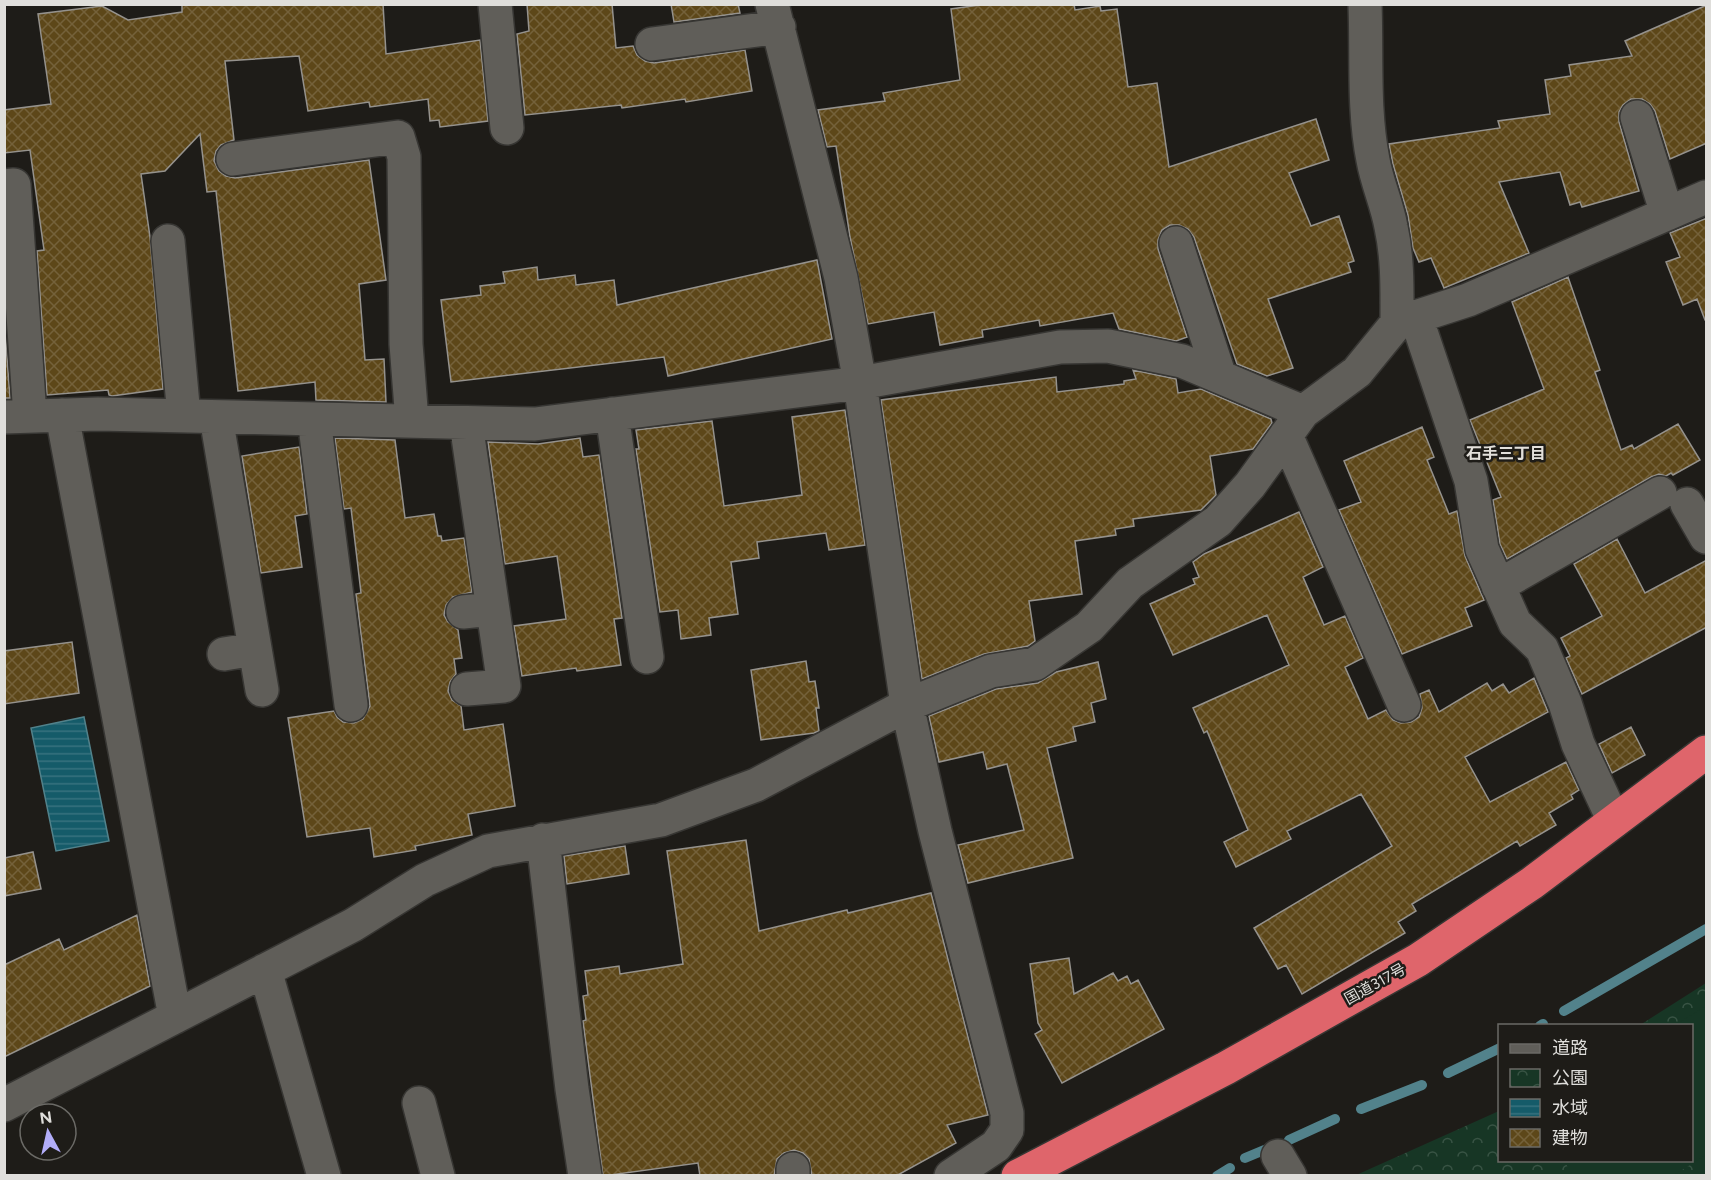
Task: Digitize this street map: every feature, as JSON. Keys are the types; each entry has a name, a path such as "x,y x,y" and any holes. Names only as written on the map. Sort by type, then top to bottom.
{"highway":[{"name":"国道317号","path":"1018,1176 1226,1068 1418,960 1532,883 1707,752"}],"street":[{"path":"495,4 507,128"},
{"path":"1365,4 1367,112 1373,162 1392,230 1407,320 1471,481 1482,549 1515,623 1542,649 1565,703 1578,744 1614,821"},
{"path":"652,44 776,16 841,278 860,383 907,705 935,831 1007,1113 1007,1130 996,1146 951,1176"},
{"path":"1637,117 1667,214"},
{"path":"233,159 398,136 404,157 406,344 412,421"},
{"path":"4,186 14,185 17,416 184,416 535,424 860,383 1060,347 1108,346 1182,362 1220,377 1295,423 1404,705"},
{"path":"4,1105 353,925 425,880 488,850 662,820 756,785 907,705 991,671 1035,664 1089,627 1130,583 1218,521 1250,485 1295,423 1357,372 1407,320 1468,300 1707,197"},
{"path":"168,241 184,416"},
{"path":"1176,243 1220,377"},
{"path":"612,414 647,657"},
{"path":"62,415 176,1017"},
{"path":"216,417 239,651 262,690"},
{"path":"314,419 351,705"},
{"path":"466,423 478,610 504,686 467,689"},
{"path":"1498,586 1673,499 1707,537"},
{"path":"543,840 572,1089 585,1176"},
{"path":"265,970 324,1176"},
{"path":"419,1102 438,1176"}],"green space":[{"path":"1706,983 1706,1175 1354,1176 1498,1111 1498,1162 1693,1162 1693,1024 1642,1024"},
{"path":"1706,1006 1706,1155 1674,1175 1573,1175 1565,1162 1693,1162 1693,1024 1677,1024"}],"water":[{"path":"84,717 109,841 56,851 31,728"}],"building":[{"path":"383,4 386,54 480,40 488,121 440,127 439,120 430,121 428,99 370,107 369,102 308,111 299,56 225,61 234,140 221,145 216,151 214,161 219,171 235,178 369,160 386,280 359,284 365,360 384,359 386,402 316,400 315,382 238,391 216,191 207,192 200,134 165,171 141,174 150,237 163,389 112,396 109,395 108,390 47,395 37,251 44,250 30,150 4,153 4,110 51,104 38,14 102,6 128,20 182,12 182,5"},
{"path":"527,4 612,4 616,48 633,46 637,55 645,61 654,63 745,50 752,91 686,102 685,99 622,108 621,105 525,115 517,34 529,31"},
{"path":"671,4 738,4 740,13 674,22"},
{"path":"987,4 1074,4 1075,10 1100,6 1101,11 1117,9 1128,87 1157,83 1169,167 1316,119 1329,160 1289,173 1311,226 1339,216 1354,261 1348,263 1351,272 1268,299 1293,368 1267,376 1237,364 1194,237 1188,229 1179,225 1170,225 1162,230 1158,240 1158,249 1187,337 1176,341 1119,329 1113,313 1040,326 1039,320 982,330 983,337 940,345 934,312 868,324 850,237 836,146 827,147 818,110 885,101 883,93 960,80 951,9"},
{"path":"1707,5 1707,143 1670,159 1655,111 1642,99 1631,99 1623,105 1619,112 1619,122 1639,191 1582,207 1580,202 1570,205 1560,172 1499,182 1529,253 1444,288 1431,258 1419,262 1413,248 1408,215 1389,144 1500,128 1498,121 1550,114 1545,80 1571,76 1569,65 1632,56 1625,41"},
{"path":"1707,218 1707,320 1705,320 1697,299 1683,305 1666,262 1680,257 1670,233"},
{"path":"817,260 832,339 668,376 664,357 451,382 441,300 481,295 480,286 505,283 503,272 537,267 538,280 575,275 576,285 614,280 617,305"},
{"path":"1568,277 1600,370 1595,372 1621,450 1632,445 1634,449 1678,424 1700,460 1673,475 1671,473 1666,476 1659,474 1651,477 1507,559 1500,544 1493,500 1501,497 1470,420 1544,389 1512,302"},
{"path":"4,319 10,398 4,398"},
{"path":"1133,370 1176,379 1178,393 1201,389 1271,419 1272,423 1253,449 1210,456 1216,495 1201,510 1133,519 1134,526 1115,529 1116,535 1075,541 1082,594 1029,601 1035,641 1028,646 984,654 922,679 881,400 1056,377 1057,392 1124,384 1124,381 1136,379"},
{"path":"845,410 865,545 829,550 826,533 757,542 759,558 731,562 738,614 709,618 711,635 681,639 678,610 660,612 636,449 639,449 636,430 712,421 724,506 802,495 792,417"},
{"path":"1422,427 1434,457 1427,460 1449,514 1457,511 1465,556 1484,600 1465,608 1472,626 1402,654 1339,510 1361,502 1344,461"},
{"path":"335,438 395,440 405,518 434,514 438,536 441,536 442,541 464,538 472,592 453,597 446,605 444,615 448,622 458,630 462,658 454,659 456,674 450,682 448,691 452,700 461,706 464,730 503,724 515,806 468,814 472,835 415,846 416,850 374,857 370,828 307,837 288,718 334,711 343,722 354,723 363,719 370,706 356,594 361,593 351,508 344,509"},
{"path":"580,438 583,457 599,455 622,618 614,619 621,665 577,671 576,668 522,676 514,626 566,619 557,556 505,564 488,442 538,444"},
{"path":"299,447 307,514 295,516 302,567 261,573 242,456"},
{"path":"1299,512 1323,567 1303,577 1324,625 1345,616 1363,658 1345,667 1368,719 1386,710 1393,720 1401,723 1411,722 1419,717 1422,708 1420,694 1429,690 1439,712 1487,683 1492,691 1503,684 1509,693 1534,678 1548,712 1465,757 1490,802 1566,762 1579,790 1571,795 1573,799 1549,813 1556,825 1520,846 1517,841 1412,904 1416,911 1398,922 1405,933 1302,994 1286,965 1278,969 1254,928 1392,846 1361,794 1287,831 1291,839 1236,867 1224,842 1248,830 1207,731 1204,733 1193,708 1289,665 1267,615 1173,655 1150,604 1195,584 1193,579 1199,577 1193,562 1204,554"},
{"path":"1617,539 1645,593 1707,560 1707,627 1582,694 1566,658 1570,656 1561,638 1602,616 1574,564"},
{"path":"72,642 79,693 4,704 4,651"},
{"path":"806,661 809,682 815,681 819,708 816,708 819,731 761,740 751,670"},
{"path":"1098,662 1106,699 1091,703 1095,722 1073,727 1076,741 1047,748 1073,858 968,883 958,845 1024,830 1007,764 987,769 983,752 939,762 929,716 996,689 1038,683 1056,672"},
{"path":"1631,727 1645,755 1612,773 1599,744"},
{"path":"746,840 759,931 931,893 988,1115 947,1125 956,1143 896,1176 812,1176 809,1159 803,1153 794,1150 784,1153 777,1159 774,1176 700,1176 698,1163 603,1176 583,1021 586,1020 583,996 588,995 585,971 619,966 620,974 683,964 667,851"},
{"path":"625,846 629,874 567,884 564,856"},
{"path":"33,852 41,889 4,896 4,858"},
{"path":"137,915 150,986 4,1057 4,965 59,939 64,950"},
{"path":"1069,958 1074,994 1113,973 1118,981 1127,976 1131,984 1138,980 1164,1029 1062,1083 1035,1034 1042,1030 1038,1023 1030,964"}],"waterway":[{"path":"1564,1011 1706,929"},
{"path":"1448,1073 1498,1049"},
{"path":"1361,1109 1422,1085"},
{"path":"1289,1140 1335,1119"},
{"path":"1245,1158 1269,1148"},
{"path":"1217,1176 1230,1168"}],"district":[{"name":"石手三丁目","path":"1506,453"}]}
